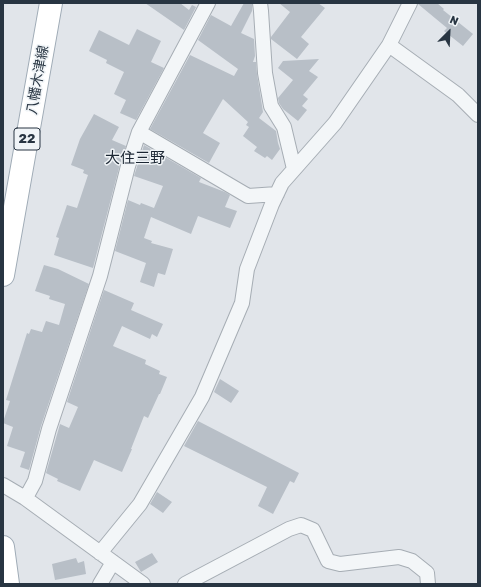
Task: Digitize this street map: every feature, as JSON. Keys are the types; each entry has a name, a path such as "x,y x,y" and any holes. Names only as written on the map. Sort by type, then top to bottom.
{"main road":[{"name":"八幡木津線","path":"3,275 52,3"},
{"path":"3,547 8,584"}],"street":[{"path":"25,498 35,481 49,429 100,276 128,166 139,132 208,3"},
{"path":"260,3 262,11 265,73 271,106 284,127 294,169"},
{"path":"100,553 140,504 202,397 242,303 247,269 282,183 335,123 389,45 410,3"},
{"path":"389,45 458,95 478,116"},
{"path":"139,132 248,196 277,194"},
{"path":"3,485 25,498 143,584"},
{"path":"185,584 289,529 302,525 313,530 328,561 340,564 399,557 412,562 427,573 428,584"},
{"path":"100,584 113,562"}],"building":[{"path":"145,3 180,3 189,10 192,5 196,7 184,30"},
{"path":"244,3 252,3 252,11 241,33 254,39 255,56 253,62 256,62 263,112 259,118 276,131 280,149 272,160 267,156 265,158 254,151 257,147 243,136 249,127 246,125 248,122 223,99 203,133 220,143 209,163 150,129 190,55 234,76 238,69 198,40 211,15 231,26"},
{"path":"279,3 318,3 325,8 301,37 309,44 297,59 271,39 290,12"},
{"path":"418,3 437,3 444,9 443,10 473,34 463,46 444,31 447,28"},
{"path":"137,29 161,41 151,62 164,68 136,120 120,113 126,100 114,94 124,72 106,63 107,60 89,51 99,30 129,45"},
{"path":"319,59 309,71 318,77 303,95 308,99 302,106 307,110 298,121 283,109 279,103 278,98 293,80 278,68 283,61"},
{"path":"94,114 119,127 112,140 126,146 93,268 54,255 59,238 56,237 67,205 77,208 88,175 83,173 84,170 71,165 80,139"},
{"path":"144,145 201,178 199,182 230,195 225,207 237,211 230,228 198,216 191,234 151,217 144,238 152,241 151,243 173,249 165,275 158,273 154,287 140,282 146,263 115,251 128,200 140,205 141,203 154,208 163,186 134,176"},
{"path":"44,265 58,269 89,284 41,426 29,470 20,467 25,452 7,446 13,427 3,422 10,401 6,400 27,333 29,334 31,329 42,332 46,321 59,325 65,304 49,299 50,296 35,291"},
{"path":"104,290 134,303 131,310 163,324 157,337 152,334 150,339 122,326 113,346 146,360 145,364 160,371 159,374 167,377 148,418 144,416 122,472 94,460 80,491 57,481 58,479 46,473 60,424 69,428 78,407 67,402"},
{"path":"220,379 239,391 231,403 214,392"},
{"path":"198,421 299,473 294,483 290,481 273,514 258,506 267,487 184,446"},
{"path":"157,492 172,502 163,513 150,504"},
{"path":"152,553 158,562 141,572 135,562"},
{"path":"76,558 78,563 84,561 86,574 55,580 52,564"}],"district":[{"name":"大住三野","path":"135,159"}]}
